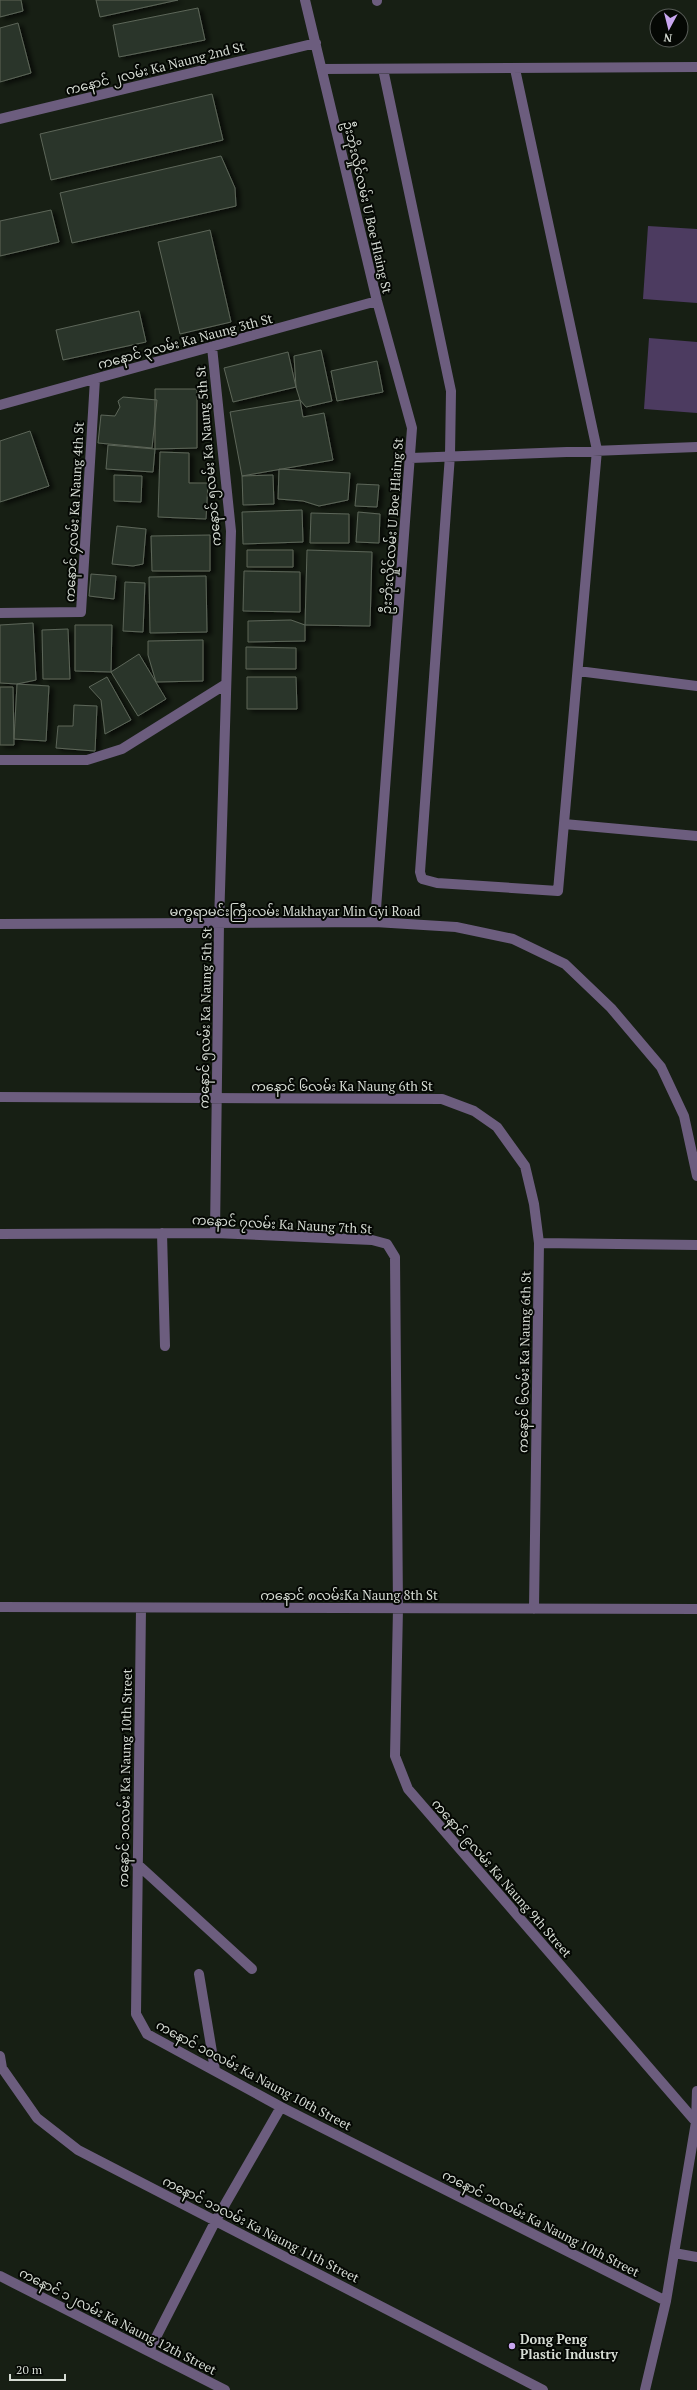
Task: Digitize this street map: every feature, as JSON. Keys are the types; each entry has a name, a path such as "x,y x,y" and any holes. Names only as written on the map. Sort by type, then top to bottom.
{"street":[{"name":"ဦးဘိုးလှိုင်လမ်း U Boe Hlaing St","path":"305,0 377,302 412,428 411,458 375,922"},
{"name":"ကနောင် ၂လမ်း Ka Naung 2nd St","path":"0,119 316,43"},
{"path":"322,69 697,67"},
{"path":"383,69 451,390 450,455 420,872 422,879 437,883 558,891 597,450 515,69"},
{"name":"ကနောင် ၃လမ်း Ka Naung 3th St","path":"0,405 377,302"},
{"name":"ကနောင် ၅လမ်း Ka Naung 5th St","path":"212,347 231,531 219,923 216,1232"},
{"name":"ကနောင် ၄လမ်း Ka Naung 4th St","path":"0,613 81,612 95,379"},
{"path":"411,458 450,455 697,447"},
{"path":"578,671 697,686"},
{"path":"0,760 87,760 122,749 226,684"},
{"path":"564,824 697,836"},
{"name":"မက္ခရာမင်းကြီးလမ်း Makhayar Min Gyi Road","path":"0,924 375,922 456,927 513,938 565,964 611,1008 661,1067 684,1116 697,1176"},
{"name":"ကနောင် ၆လမ်း Ka Naung 6th St","path":"0,1097 442,1099 474,1111 497,1128 525,1166 534,1204 539,1242 534,1609"},
{"name":"ကနောင် ၇လမ်း Ka Naung 7th St","path":"0,1234 216,1232 372,1240 387,1244 395,1257 398,1608"},
{"path":"162,1233 165,1346"},
{"path":"539,1242 697,1245"},
{"name":"ကနောင် ၈လမ်းKa Naung 8th St","path":"0,1607 697,1609"},
{"name":"ကနောင် ၁၀လမ်း Ka Naung 10th Street","path":"141,1608 136,1863 136,2014 147,2034 281,2107 666,2301"},
{"name":"ကနောင် ၉လမ်း Ka Naung 9th Street","path":"398,1608 395,1756 408,1789 696,2122"},
{"path":"136,1863 252,1969"},
{"path":"199,1974 215,2070"},
{"name":"ကနောင် ၁၁လမ်း Ka Naung 11th Street","path":"0,2056 2,2068 37,2118 78,2150 543,2390"},
{"path":"646,2390 666,2301 696,2122 697,2091"},
{"path":"149,2350 216,2220 281,2107"},
{"path":"674,2253 697,2257"},
{"name":"ကနောင် ၁၂လမ်း Ka Naung 12th Street","path":"0,2276 149,2350 225,2390"}],"shaded area":[{"path":"648,226 697,229 697,303 643,299"},
{"path":"649,338 697,342 697,413 644,409"}],"building":[{"path":"0,0 21,0 23,11 0,17"},
{"path":"96,0 178,0 100,17"},
{"path":"198,8 205,40 119,57 113,25"},
{"path":"18,23 31,73 0,82 0,28"},
{"path":"212,94 223,140 51,180 40,134"},
{"path":"221,156 235,188 236,206 72,243 60,193"},
{"path":"51,210 59,242 0,256 0,221"},
{"path":"210,230 231,322 180,334 158,242"},
{"path":"139,311 146,342 63,360 56,330"},
{"path":"321,350 332,401 306,407 300,400 296,387 294,356"},
{"path":"288,352 296,387 233,402 224,368"},
{"path":"377,361 383,392 337,401 331,371"},
{"path":"155,389 197,389 197,448 155,449"},
{"path":"123,397 157,400 152,448 98,443 101,415 115,416 120,407 118,401"},
{"path":"300,400 303,417 324,413 333,460 242,476 230,412"},
{"path":"30,431 49,486 0,502 0,441"},
{"path":"108,445 155,449 153,472 106,469"},
{"path":"160,452 189,453 189,483 208,483 206,519 158,517"},
{"path":"279,469 350,473 348,500 319,506 303,501 278,499"},
{"path":"114,475 142,476 141,502 114,501"},
{"path":"273,475 274,504 243,505 242,476"},
{"path":"357,484 379,485 377,507 355,506"},
{"path":"302,510 303,542 243,544 242,512"},
{"path":"358,512 380,514 379,543 356,542"},
{"path":"311,513 349,514 349,543 310,543"},
{"path":"117,526 146,529 143,564 133,566 112,564"},
{"path":"210,535 210,571 152,571 151,536"},
{"path":"247,550 293,550 293,567 247,567"},
{"path":"307,550 372,552 370,626 305,625"},
{"path":"244,571 300,572 300,612 243,611"},
{"path":"91,574 116,576 114,599 89,596"},
{"path":"206,576 207,632 150,633 149,577"},
{"path":"125,582 145,583 143,632 123,631"},
{"path":"291,620 305,625 305,641 248,642 248,621"},
{"path":"33,623 36,680 17,684 0,683 0,625"},
{"path":"75,625 112,625 111,672 75,671"},
{"path":"68,629 70,679 43,679 42,630"},
{"path":"203,640 203,681 156,682 148,655 148,641"},
{"path":"246,647 296,648 296,669 246,669"},
{"path":"139,654 166,699 138,716 111,672"},
{"path":"107,677 131,720 105,734 101,700 89,687"},
{"path":"247,677 296,677 297,709 247,709"},
{"path":"17,684 49,686 46,741 14,739"},
{"path":"0,687 13,687 14,745 0,745"},
{"path":"74,705 97,706 95,751 56,748 58,726 73,726"}],"place":[{"name":"Dong Peng Plastic Industry","path":"512,2346"}]}
